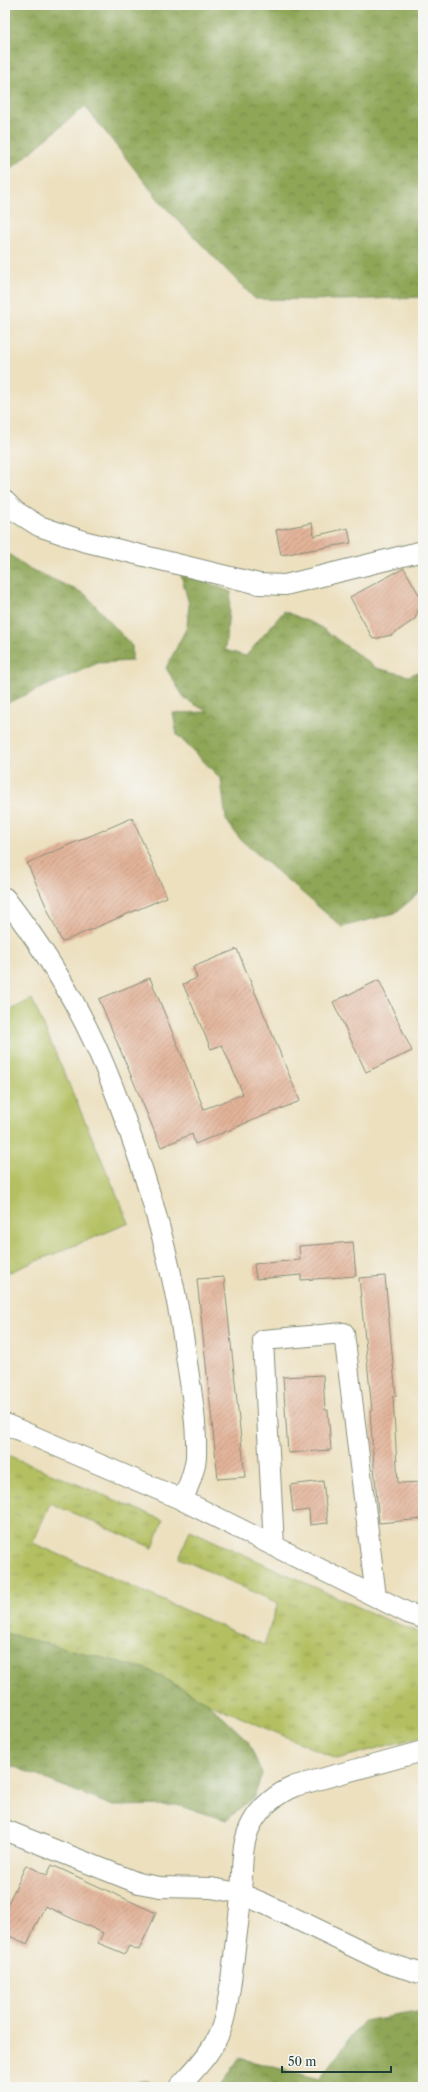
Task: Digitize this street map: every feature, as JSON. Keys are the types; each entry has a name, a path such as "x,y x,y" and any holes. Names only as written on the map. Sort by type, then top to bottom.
{"street":[{"path":"5,501 15,511 39,526 84,541 259,584 285,585 423,551"},
{"path":"5,898 20,917 60,979 92,1038 116,1095 146,1176 157,1214 181,1316 193,1404 196,1457 193,1473 183,1500"},
{"path":"274,1546 263,1340 344,1333 376,1597"},
{"path":"5,1424 183,1500 408,1613 423,1618"},
{"path":"179,2087 211,2050 222,2025 229,1992 241,1894 242,1865 246,1837 252,1822 270,1801 282,1791 294,1786 423,1751"},
{"path":"5,1830 138,1883 160,1888 211,1888 241,1894 265,1904 387,1963 423,1974"}],"green space":[{"path":"5,5 423,5 423,297 345,300 255,299 162,204 85,106 5,174"},
{"path":"5,551 26,567 85,594 132,646 132,661 98,663 5,704"},
{"path":"180,571 231,592 225,650 246,656 284,611 319,626 376,668 409,676 423,670 423,890 395,913 342,927 241,840 226,820 221,779 177,735 173,713 208,712 185,699 166,668 187,627 189,604"},
{"path":"32,999 129,1223 5,1274 5,1013"},
{"path":"5,1454 163,1520 153,1548 50,1503 33,1543 264,1645 278,1603 179,1558 190,1530 380,1617 418,1632 423,1631 423,1736 337,1759 208,1703 147,1669 5,1634"},
{"path":"5,1633 147,1669 208,1703 248,1741 262,1774 254,1797 227,1820 176,1805 113,1806 5,1763"},
{"path":"423,2011 423,2087 220,2087 239,2058 320,2079 363,2021"},
{"path":"144,2080 159,2084 155,2087 122,2087"}],"building":[{"path":"312,523 314,536 348,528 351,543 281,555 276,530"},
{"path":"404,568 422,600 415,619 392,635 373,639 350,597"},
{"path":"132,818 167,897 62,942 27,863"},
{"path":"237,949 300,1101 195,1144 192,1134 161,1147 99,999 150,978 204,1109 243,1094 222,1045 211,1049 183,984 197,978 193,967"},
{"path":"379,980 412,1051 366,1072 333,1002"},
{"path":"353,1242 356,1276 301,1280 301,1275 256,1279 254,1264 300,1260 299,1246"},
{"path":"385,1276 396,1396 393,1396 398,1483 423,1482 423,1519 379,1523 370,1411 372,1411 359,1278"},
{"path":"224,1277 245,1477 218,1479 197,1279"},
{"path":"323,1375 325,1410 328,1410 331,1450 288,1453 283,1377"},
{"path":"323,1481 328,1523 310,1525 309,1510 293,1512 290,1485"},
{"path":"26,1865 47,1875 52,1865 156,1913 139,1950 129,1946 125,1954 98,1943 103,1933 45,1906 27,1944 5,1934 5,1910"}]}
